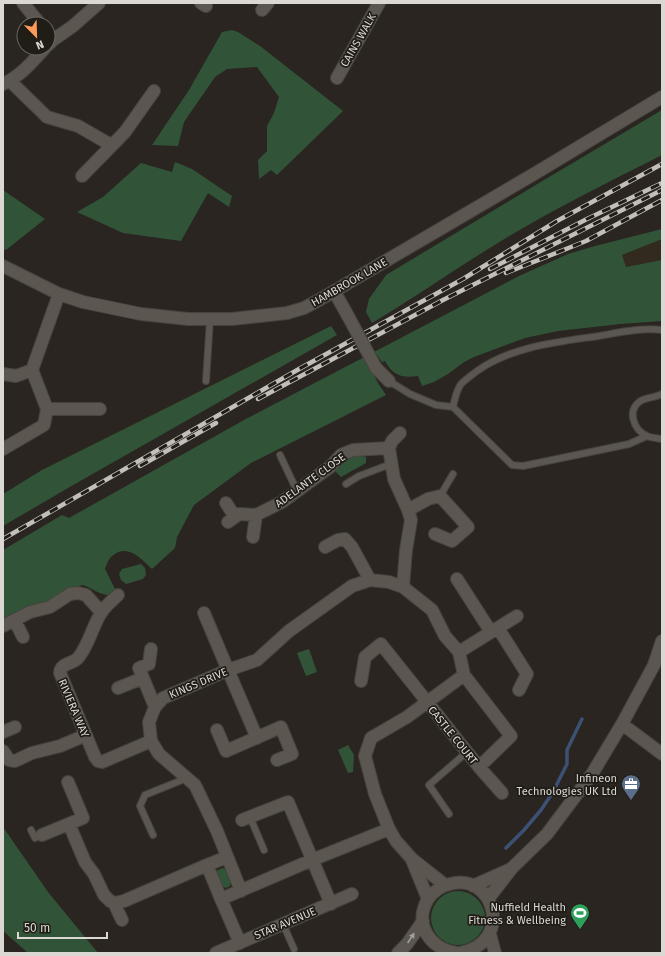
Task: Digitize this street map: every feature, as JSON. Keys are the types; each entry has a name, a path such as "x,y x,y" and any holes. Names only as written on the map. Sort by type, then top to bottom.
{"street":[{"path":"23,3 34,16"},
{"path":"56,37 73,26 99,3"},
{"name":"CAINS WALK","path":"336,78 380,3"},
{"path":"38,56 26,70 6,82 47,117 78,126 111,145"},
{"path":"82,176 125,132 154,91"},
{"name":"HAMBROOK LANE","path":"3,266 59,294 83,302 141,314 188,319 210,319 255,317 287,313 304,308 334,291 662,97"},
{"path":"334,291 376,368 389,380"},
{"path":"3,449 44,425 47,409 32,370 59,294"},
{"path":"3,374 16,376 32,370"},
{"path":"47,409 100,409"},
{"path":"400,433 392,441 389,448 394,479 411,520 406,550 403,587"},
{"name":"ADELANTE CLOSE","path":"226,503 232,519 239,514 256,515 282,502 330,467 341,456 353,450 389,448"},
{"path":"408,510 428,499 440,496 468,528 452,541 435,534"},
{"path":"253,537 256,515"},
{"path":"325,547 338,540 345,539 352,547 370,580"},
{"path":"457,579 527,674 519,690"},
{"name":"KINGS DRIVE","path":"155,707 163,698 228,670 257,660 289,631 308,617 352,586 370,580 389,582 403,587 432,610 444,636 459,652"},
{"path":"3,626 30,612 50,607 70,594 78,593 86,595 101,612"},
{"name":"RIVIERA WAY","path":"118,594 101,612 83,650 76,659 62,666 60,669 63,682 95,757 98,760 102,762 151,741"},
{"path":"204,613 257,738"},
{"path":"445,885 412,859 396,841 389,830 375,794 365,756 371,738 407,717 464,675 459,652 517,616"},
{"path":"14,621 24,637"},
{"path":"488,899 512,868 547,834 592,774 658,665 662,641"},
{"path":"361,681 365,657 381,644 427,702"},
{"path":"151,649 149,664 139,668 155,707 149,722 151,741 160,754 195,785 217,831 241,891"},
{"name":"CASTLE COURT","path":"464,675 511,736 479,767"},
{"path":"118,688 143,678"},
{"name":"CASTLE COURT","path":"427,702 479,767 502,793"},
{"path":"622,724 662,754"},
{"path":"3,732 15,727"},
{"path":"217,730 226,751 281,727 292,754 277,760"},
{"path":"3,751 9,760 15,761 32,752 60,746 86,735"},
{"path":"37,833 83,818 68,782"},
{"path":"246,818 288,802 331,904"},
{"path":"68,824 85,862 94,874 104,895 110,901 119,902 227,857"},
{"path":"221,899 312,860 389,830"},
{"path":"412,859 428,899"},
{"path":"207,865 240,943"},
{"path":"473,886 512,868"},
{"path":"450,953 438,948 430,940 425,931 423,921 424,910 428,899 435,891 445,885 454,883 464,883 481,891 488,899 493,910 493,922 490,934 481,944 467,952"},
{"name":"STAR AVENUE","path":"217,953 352,894"},
{"path":"119,902 122,920"},
{"path":"398,953 407,944 423,921"},
{"path":"490,934 495,953"}],"lane":[{"path":"206,381 210,319"},
{"path":"453,407 460,385 500,357 527,348 550,343 625,332 656,329 662,330"},
{"path":"389,380 410,394 436,404 453,407 512,465 523,466 629,444 647,436"},
{"path":"662,394 639,402 634,407 632,416 634,424 640,432 647,436 662,439"},
{"path":"280,455 297,491"},
{"path":"346,484 359,476 391,464"},
{"path":"440,496 453,474"},
{"path":"449,814 428,785 467,752"},
{"path":"153,835 140,806 144,795 187,778"},
{"path":"246,818 264,850"},
{"path":"283,924 294,949"}],"shaded area":[{"path":"662,239 662,260 626,267 622,255"}],"green space":[{"path":"232,30 238,32 260,46 343,111 277,175 271,170 259,179 258,160 267,151 267,126 274,113 279,97 257,67 227,69 215,77 184,122 178,146 152,145 189,90 222,32"},
{"path":"662,110 662,155 583,195 525,227 489,248 372,323 366,312 369,299 386,275"},
{"path":"175,162 192,169 232,196 229,207 208,193 181,241 123,233 77,212 103,197 141,163 172,172"},
{"path":"3,190 45,219 6,250 3,249"},
{"path":"662,229 662,239 622,255 626,267 662,260 662,321 558,331 525,338 474,357 434,382 422,386 418,376 407,377 398,375 391,370 385,361 382,362 377,355 366,360 386,395 251,463 194,505 177,537 175,548 152,569 133,554 123,551 117,553 110,558 105,569 115,589 108,595 83,585 68,589 46,603 39,603 3,619 3,550 62,515 69,518 244,420 519,276 568,254"},
{"path":"331,326 337,335 3,526 3,494 42,470"},
{"path":"357,455 366,457 366,463 341,477 335,471 348,458"},
{"path":"141,564 145,568 146,575 143,579 126,584 121,580 119,574 122,569"},
{"path":"309,649 317,672 306,676 297,653"},
{"path":"348,745 354,755 353,772 348,773 338,750"},
{"path":"3,827 48,892 98,953 28,953 3,931"},
{"path":"223,868 226,870 231,881 230,886 226,888 222,886 216,873 218,870"},
{"path":"458,891 468,893 477,899 483,908 485,918 483,928 477,937 468,943 458,945 448,943 439,937 433,928 431,918 433,908 439,899 448,893"}],"waterway":[{"path":"506,848 541,810 553,792 567,764 567,750 582,719"}],"railway":[{"path":"3,539 299,369 463,279 557,221 662,164"},
{"path":"490,269 587,219 662,183"},
{"path":"258,399 443,300 662,190"},
{"path":"506,273 586,241 662,200"},
{"path":"140,466 216,423"}],"place":[{"name":"Infineon Technologies UK Ltd","path":"631,801"},
{"name":"Nuffield Health Fitness & Wellbeing","path":"580,930"}]}
